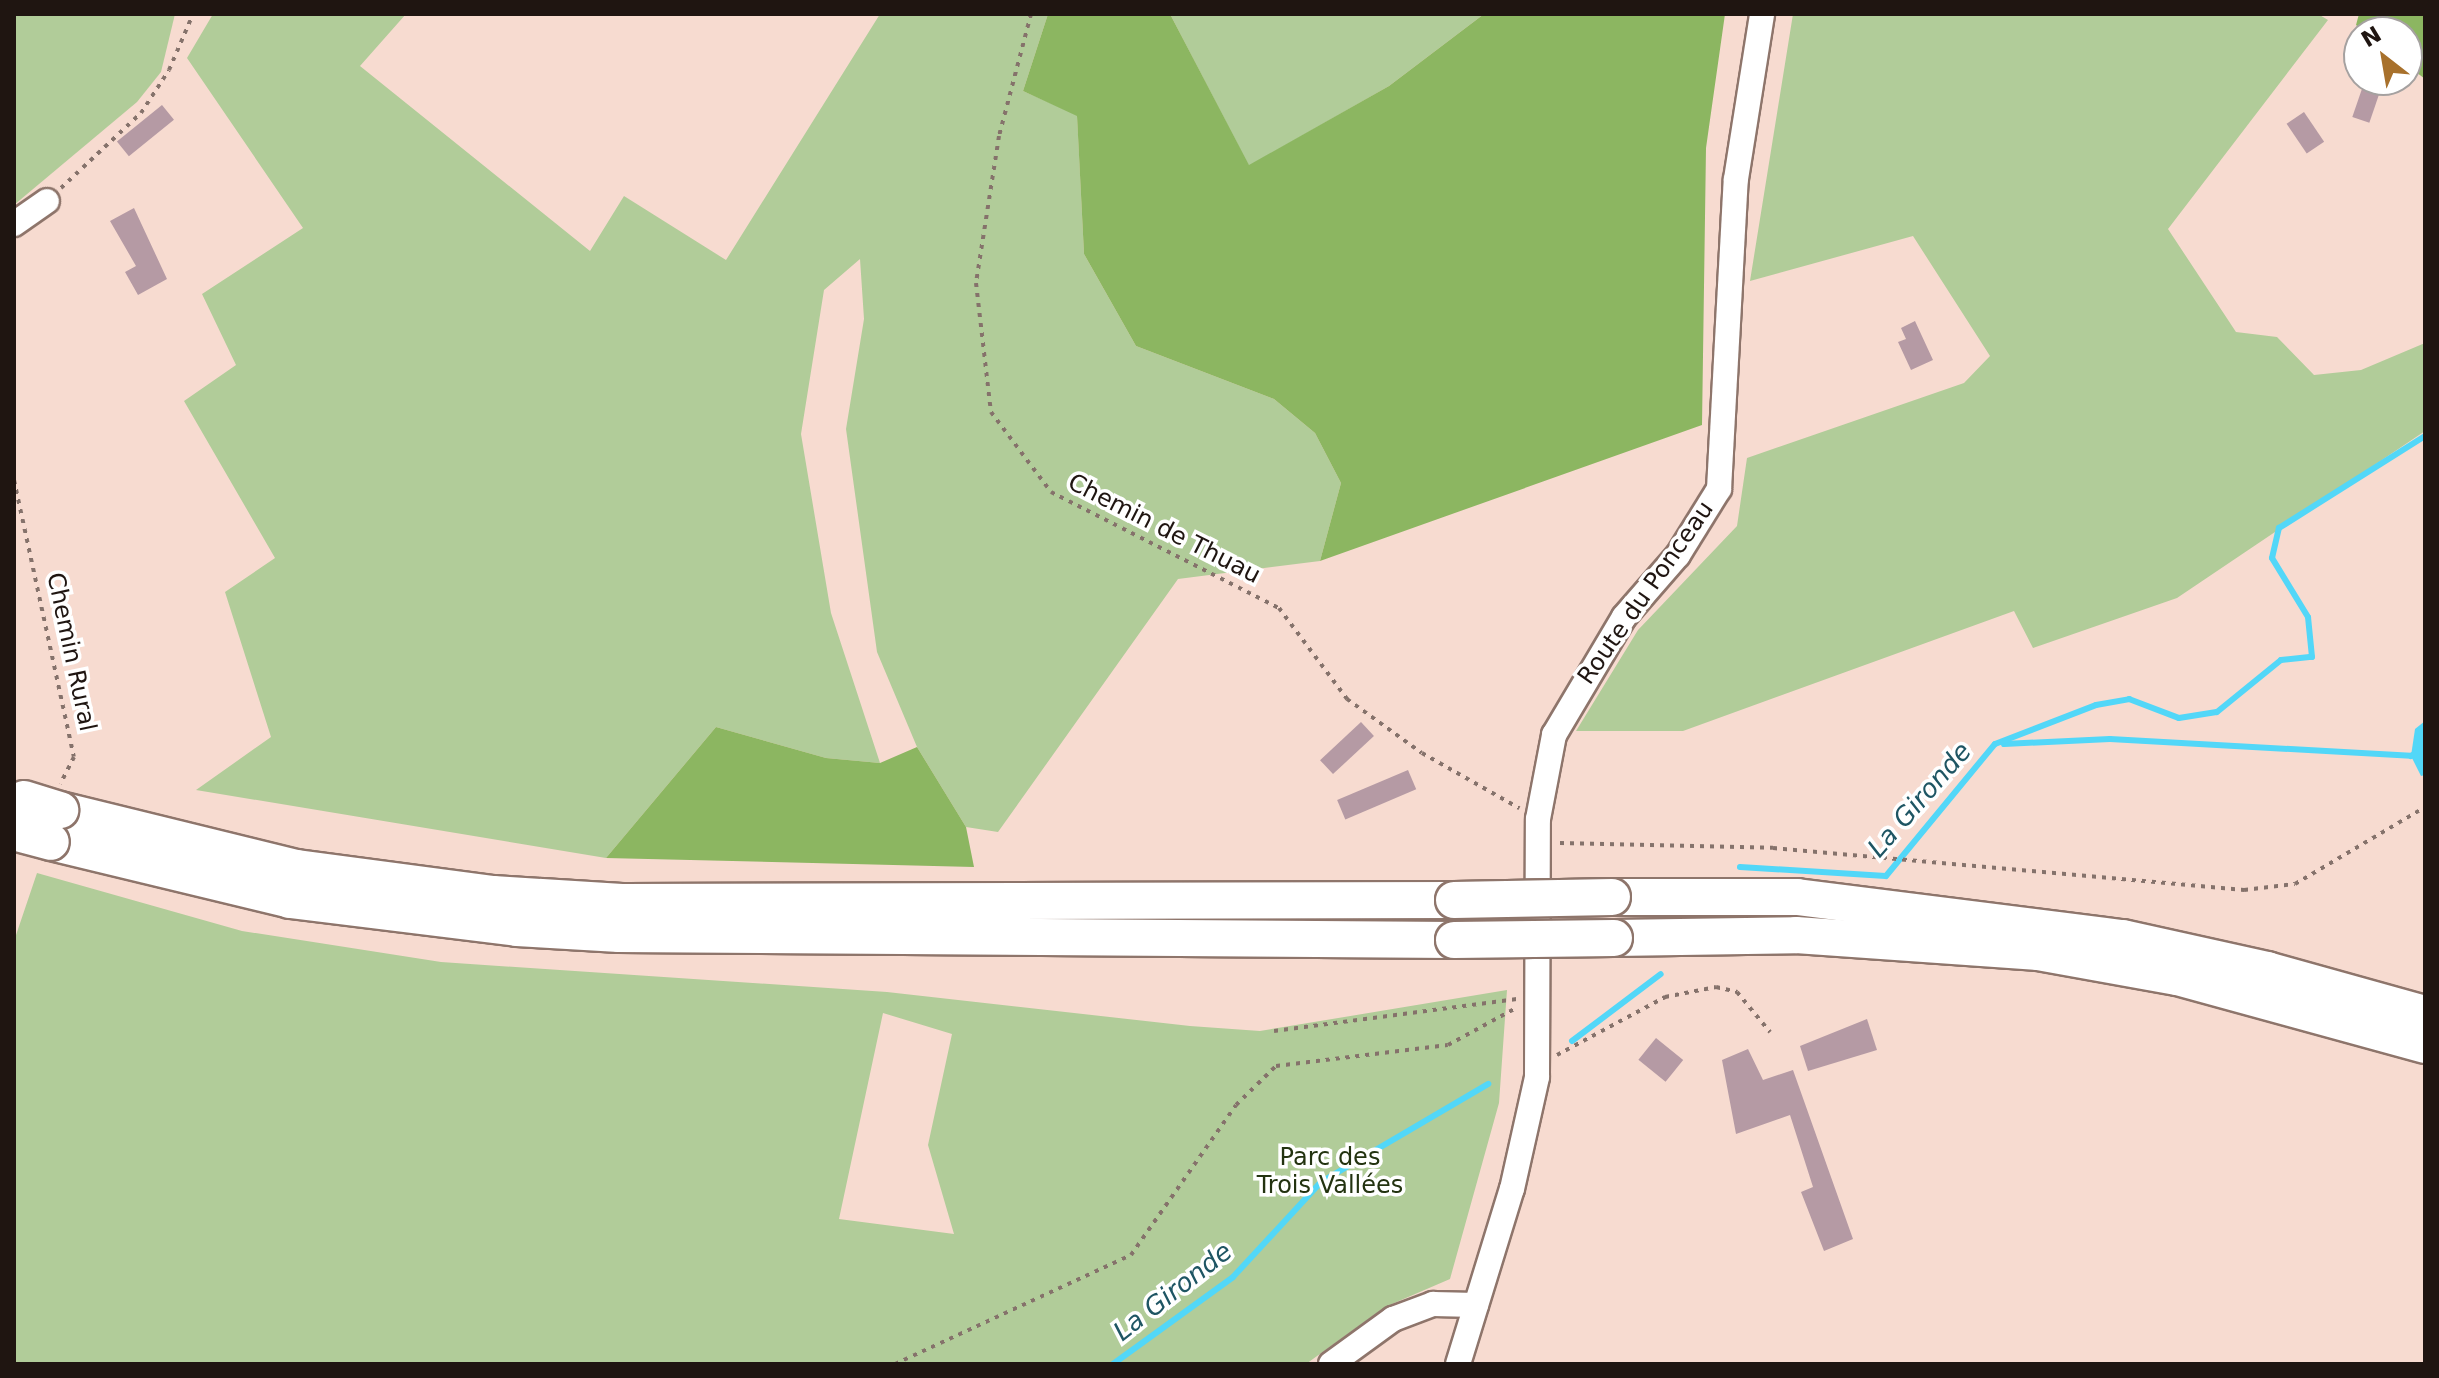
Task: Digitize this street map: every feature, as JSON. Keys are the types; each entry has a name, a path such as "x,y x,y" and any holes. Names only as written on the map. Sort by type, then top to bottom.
{"highway":[{"path":"33,816 297,868 507,895 637,902 1797,897 2123,938 2253,966 2425,1014"},
{"path":"33,816 290,900 517,928 619,934 1454,940 1796,935 2038,952 2177,977 2425,1045"}],"street":[{"name":"Route du Ponceau","path":"1458,1364 1512,1189 1537,1066 1540,996 1538,819 1554,735 1586,674 1624,617 1703,522 1719,489 1736,179 1762,14"},
{"path":"14,224 47,201"},
{"path":"1331,1364 1393,1319 1433,1304 1476,1305"}],"path":[{"path":"47,201 141,113 169,70 193,14"},
{"name":"Chemin de Thuau","path":"1031,14 999,136 976,283 991,412 1051,492 1279,608 1347,699 1422,753 1538,819"},
{"name":"Chemin Rural","path":"14,480 74,757 33,816"},
{"path":"1537,844 1588,841 1773,848 2244,890 2295,884 2425,807"},
{"path":"1537,1066 1665,997 1716,987 1737,992 1770,1032"},
{"path":"1274,1031 1540,996"},
{"path":"895,1364 1131,1255 1236,1105 1276,1066 1448,1045 1540,996"}],"green space":[{"path":"14,14 175,14 161,72 137,102 14,205"},
{"path":"213,14 406,14 360,66 590,251 624,196 726,260 880,14 1048,14 1023,91 1077,115 1084,254 1136,346 1274,399 1315,433 1341,483 1320,561 1178,579 998,832 966,827 917,747 877,652 846,429 864,319 860,259 824,290 801,434 831,613 880,763 826,758 716,727 606,858 196,790 271,737 225,592 275,558 184,401 236,365 202,294 303,228 187,58"},
{"path":"1048,14 1170,14 1249,165 1389,86 1484,14 1725,14 1706,148 1702,425 1320,561 1341,483 1315,433 1274,399 1136,346 1084,254 1077,116 1023,91"},
{"path":"1170,14 1484,14 1389,86 1249,166"},
{"path":"1793,14 2318,14 2328,20 2168,229 2236,332 2277,337 2314,375 2361,370 2425,343 2425,431 2177,598 2033,648 2014,611 1683,731 1576,731 1638,630 1737,526 1747,458 1964,383 1990,356 1913,236 1750,281"},
{"path":"2425,14 2425,79 2423,16 2358,16"},
{"path":"716,727 826,758 880,763 917,747 966,827 974,867 606,858"},
{"name":"Parc des Trois Vallées","path":"37,873 242,931 441,962 887,992 1190,1026 1260,1031 1507,990 1499,1103 1450,1279 1385,1307 1306,1364 14,1364 14,941","holes":["883,1013 952,1034 928,1145 954,1234 839,1219"]}],"water":[{"path":"2425,721 2425,775 2421,776 2411,756 2415,729"}],"building":[{"path":"2359,96 2379,96 2369,123 2352,117"},
{"path":"162,105 174,120 129,156 117,142"},
{"path":"2304,112 2324,142 2307,154 2287,124"},
{"path":"134,208 167,279 138,295 125,272 136,266 110,221"},
{"path":"1915,321 1933,360 1911,370 1898,342 1906,339 1901,328"},
{"path":"1361,722 1374,736 1333,774 1320,760"},
{"path":"1408,770 1416,789 1345,819 1337,800"},
{"path":"1867,1019 1877,1050 1808,1071 1800,1046"},
{"path":"1656,1038 1683,1060 1666,1082 1638,1060"},
{"path":"1748,1049 1763,1080 1793,1070 1853,1239 1824,1251 1801,1192 1813,1187 1790,1115 1736,1134 1722,1060"}],"waterway":[{"name":"La Gironde","path":"1740,867 1886,876 1995,744 2096,705 2129,699 2179,718 2217,712 2281,660 2312,657 2308,617 2272,558 2279,528 2425,436"},
{"path":"2004,744 2110,739 2411,756 2425,747"},
{"name":"La Gironde","path":"1572,1041 1661,974"},
{"name":"La Gironde","path":"1113,1364 1233,1277 1321,1182 1488,1084"}]}
